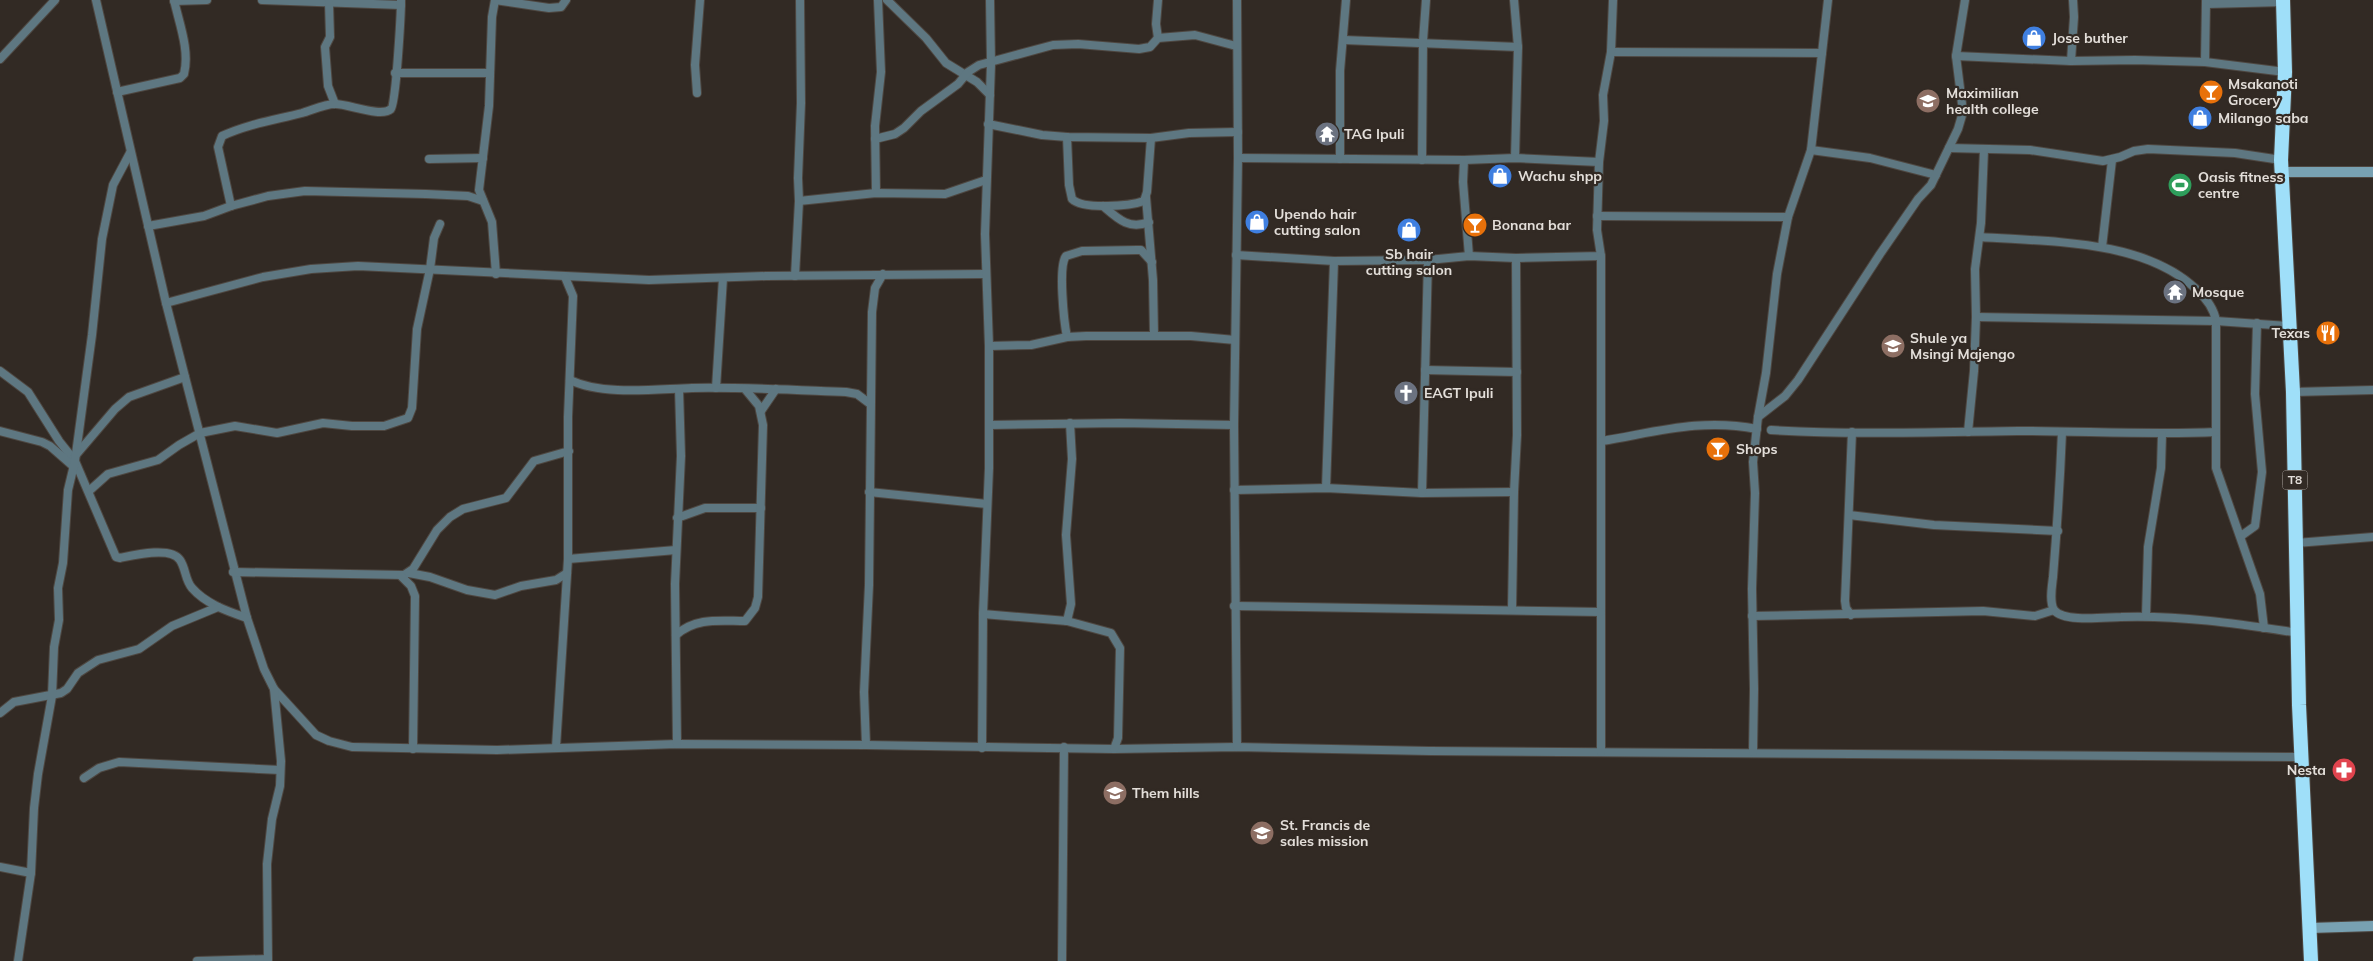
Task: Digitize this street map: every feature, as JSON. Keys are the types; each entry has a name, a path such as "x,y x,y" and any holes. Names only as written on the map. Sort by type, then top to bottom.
{"highway":[{"name":"T8","path":"2284,1 2285,72 2281,166 2293,392 2301,757 2311,961"}],"street":[{"path":"0,59 55,0"},
{"path":"96,0 166,304 246,618 264,669 274,688 316,735 329,741 352,747 497,750 677,744 866,745 1114,750 1237,748 2301,757"},
{"path":"117,92 180,78 184,74 186,63 174,0 207,0"},
{"path":"231,206 218,147 222,136 243,127 334,104 378,112 389,110 393,107 396,96 395,73 400,44 401,2 329,3 262,0"},
{"path":"496,274 492,222 479,190 484,158 492,17 495,0 549,8 561,7 566,0"},
{"path":"697,93 695,65 700,0"},
{"path":"796,276 800,201 798,178 801,104 800,0"},
{"path":"876,193 875,139 881,72 878,0"},
{"path":"887,0 926,38 946,63 966,74 990,95"},
{"path":"982,748 983,614 989,425 989,346 985,274 986,180 991,64 990,0"},
{"path":"1158,0 1156,24 1158,38"},
{"path":"1237,0 1238,158 1234,425 1234,606 1237,748"},
{"path":"1340,159 1340,81 1346,0"},
{"path":"1422,160 1423,41 1426,0"},
{"path":"1514,0 1518,47 1515,158"},
{"path":"1601,752 1601,256 1597,216 1599,162 1603,128 1603,95 1611,52 1613,0"},
{"path":"1753,752 1752,616 1755,493 1753,462 1758,417 1766,373 1777,274 1788,217 1811,150 1828,0"},
{"path":"1758,417 1785,396 1798,380 1880,254 1918,200 1932,185 1963,112 1956,56 1965,0"},
{"path":"2071,61 2074,17 2073,0"},
{"path":"2205,62 2206,2 2284,1"},
{"path":"329,3 330,37 325,47 328,86 334,104"},
{"path":"875,139 895,134 904,128 921,111 958,84 966,74 979,65 991,64 1053,45 1078,44 1139,49 1150,46 1158,38 1195,35 1236,46"},
{"path":"1344,40 1423,41 1518,47"},
{"path":"1611,52 1822,53"},
{"path":"1956,56 2071,61 2205,62 2285,72"},
{"path":"395,73 490,74"},
{"path":"988,124 1067,137 1151,138 1189,133 1238,132"},
{"path":"1067,137 1069,185 1072,199 1078,203 1103,206 1140,202 1146,197"},
{"path":"1151,138 1146,197 1152,262 1154,336"},
{"path":"1949,148 2030,150 2062,153 2091,160 2112,160 2134,151 2148,149 2235,153 2281,166 2373,172"},
{"path":"1811,150 1870,158 1936,175"},
{"path":"1968,432 1976,317 1975,269 1980,237 1984,150"},
{"path":"18,961 31,873 34,808 52,696 54,647 59,620 58,588 63,563 68,490 92,335 102,240 113,185 130,153"},
{"path":"429,159 484,158"},
{"path":"1238,158 1464,160 1515,158 1599,162"},
{"path":"1464,160 1463,182 1469,256"},
{"path":"2102,247 2112,160"},
{"path":"800,201 876,193 945,194 986,180"},
{"path":"148,226 204,216 268,196 305,191 468,196 483,201"},
{"path":"1103,206 1128,224 1138,226 1149,222"},
{"path":"1597,216 1788,217"},
{"path":"88,491 108,474 158,460 179,444 200,433 235,426 277,433 323,424 384,426 404,420 410,415 412,408 417,329 430,269 434,238 440,224"},
{"path":"1980,237 2102,247 2164,267 2184,278 2205,297 2214,313 2216,321 2216,468 2263,603 2264,628"},
{"path":"1067,337 1062,272 1062,260 1066,256 1082,252 1141,250 1152,262"},
{"path":"1236,255 1334,261 1428,260 1469,256 1516,258 1601,256"},
{"path":"1512,610 1517,435 1516,258"},
{"path":"1422,493 1428,260"},
{"path":"1326,488 1334,261"},
{"path":"166,304 235,284 311,269 358,266 649,280 883,274 985,274"},
{"path":"866,745 864,692 869,585 869,403 873,297 875,288 883,274"},
{"path":"556,747 568,559 568,451 573,296 565,276"},
{"path":"716,388 723,278"},
{"path":"1976,317 2216,321 2289,326"},
{"path":"2241,536 2255,526 2261,488 2261,456 2255,394 2257,323"},
{"path":"989,346 1031,345 1067,337 1191,336 1235,340"},
{"path":"1425,370 1517,372"},
{"path":"0,371 28,392 59,442 74,461 116,557 120,558 153,552 178,557 191,587 199,595 218,607 246,618"},
{"path":"74,461 115,409 129,397 185,377"},
{"path":"570,380 587,387 776,389 851,392 858,390 870,380"},
{"path":"677,744 676,550 681,456 679,389"},
{"path":"676,635 693,623 703,621 745,621 755,608 759,582 763,425 761,411 745,389"},
{"path":"761,411 776,389"},
{"path":"2293,392 2373,390"},
{"path":"851,392 869,403"},
{"path":"989,425 1070,423 1234,425"},
{"path":"1067,621 1071,604 1066,535 1072,459 1070,423"},
{"path":"1602,442 1693,424 1757,429"},
{"path":"1771,430 1821,433 2062,432 2162,434 2216,432"},
{"path":"0,431 42,442 74,461"},
{"path":"1851,615 1846,608 1845,601 1852,432"},
{"path":"2062,432 2058,531 2052,585 2054,610 2065,617 2146,616 2202,619 2299,633"},
{"path":"2146,616 2148,548 2161,468 2162,434"},
{"path":"405,574 421,558 437,530 450,517 463,509 506,498 534,461 568,451"},
{"path":"1234,490 1326,488 1422,493 1514,492"},
{"path":"870,492 987,504"},
{"path":"677,518 705,508 761,508"},
{"path":"1849,515 1934,525 2058,531"},
{"path":"2296,543 2373,537"},
{"path":"568,559 676,550"},
{"path":"233,572 430,576 467,590 498,595 521,586 556,580 567,573"},
{"path":"405,574 415,596 413,749"},
{"path":"1834,615 1842,608 1845,601"},
{"path":"1234,606 1601,612"},
{"path":"0,712 14,702 52,696 65,691 78,673 98,660 139,649 172,626 218,607"},
{"path":"1752,616 1983,612 2035,616 2054,610"},
{"path":"983,614 1067,621 1107,630 1116,639 1120,648 1118,738 1114,750"},
{"path":"197,961 268,960 267,864 272,818 279,796 280,770 274,688"},
{"path":"1062,961 1064,748"},
{"path":"84,778 100,768 119,762 280,770"},
{"path":"0,868 31,873"},
{"path":"2310,928 2373,926"}],"place":[{"name":"Jose buther","path":"2034,38"},
{"name":"Msakanoti Grocery","path":"2211,92"},
{"name":"Maximilian health college","path":"1928,101"},
{"name":"Milango saba","path":"2200,118"},
{"name":"TAG Ipuli","path":"1327,134"},
{"name":"Wachu shpp","path":"1500,176"},
{"name":"Oasis fitness centre","path":"2180,185"},
{"name":"Upendo hair cutting salon","path":"1257,222"},
{"name":"Bonana bar","path":"1475,225"},
{"name":"Sb hair cutting salon","path":"1409,230"},
{"name":"Mosque","path":"2175,292"},
{"name":"Texas","path":"2328,333"},
{"name":"Shule ya Msingi Majengo","path":"1893,346"},
{"name":"EAGT Ipuli","path":"1406,393"},
{"name":"Shops","path":"1718,449"},
{"name":"Nesta","path":"2344,770"},
{"name":"Them hills","path":"1115,793"},
{"name":"St. Francis de sales mission","path":"1262,833"}]}
